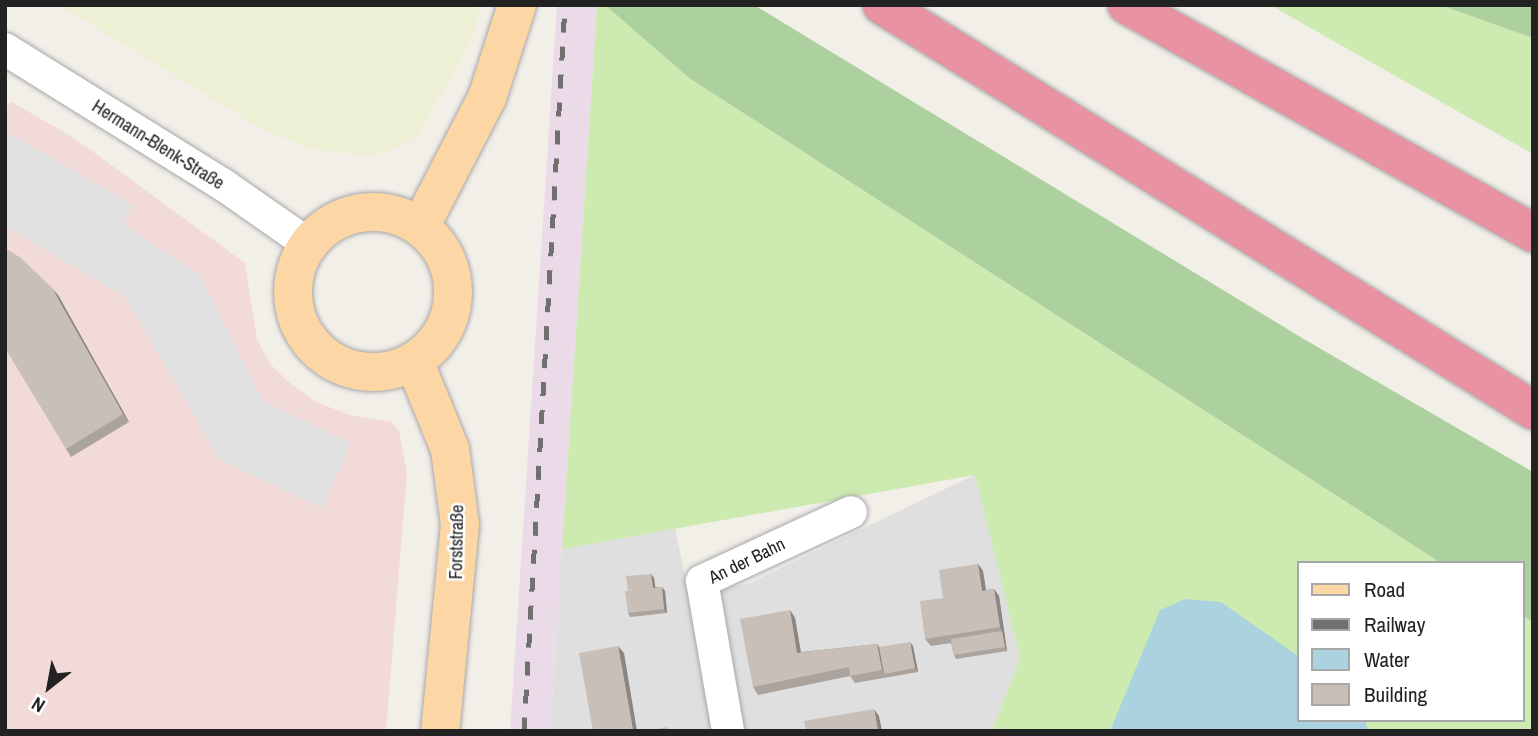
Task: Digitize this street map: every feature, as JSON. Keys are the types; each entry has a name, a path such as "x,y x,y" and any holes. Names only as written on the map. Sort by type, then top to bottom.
{"highway":[{"path":"882,5 1533,410"},
{"path":"1127,5 1533,233"}],"main road":[{"path":"420,227 487,98 517,5"},
{"path":"369,212 387,213 420,227 446,257 453,296 442,333 414,361 376,373 337,364 321,353 298,321 293,301 296,271 308,244 335,221 369,212"},
{"name":"Forststraße","path":"414,361 450,449 460,525 440,731"}],"street":[{"name":"Hermann-Blenk-Straße","path":"5,49 225,186 308,244"},
{"name":"An der Bahn","path":"728,731 702,581 851,512"}],"shaded area":[{"path":"557,5 597,5 550,731 510,731"},
{"path":"12,102 77,140 245,263 257,339 270,364 291,384 316,402 350,415 392,422 399,431 407,473 386,731 5,731 5,107"},
{"path":"5,131 133,205 123,225 199,274 263,401 351,443 322,508 220,460 125,297 5,226"},
{"path":"573,378 646,385 689,596 750,583 976,474 1020,658 992,731 550,731"}],"green space":[{"path":"59,5 480,5 473,38 419,134 389,152 363,156 306,148 255,125"},
{"path":"597,5 605,5 689,78 1438,561 1296,561 1296,722 1524,722 1524,616 1533,622 1533,731 992,731 1020,658 975,475 562,549"},
{"path":"605,5 754,5 1302,338 1533,472 1533,622 1524,616 1524,561 1438,561 689,78"},
{"path":"1270,5 1440,5 1533,38 1533,154"},
{"path":"1440,5 1533,5 1533,38"}],"water":[{"path":"1185,599 1221,602 1296,655 1296,722 1366,722 1368,731 1110,731 1160,610"}],"building":[{"path":"5,248 21,258 52,288 123,414 66,449 5,348"},
{"path":"978,564 982,591 994,589 1000,627 925,639 920,601 943,598 939,570"},
{"path":"651,574 653,588 662,587 664,609 628,613 626,576"},
{"path":"790,610 797,653 877,644 882,670 850,676 849,667 753,687 740,619"},
{"path":"1002,631 1005,647 954,655 951,639"},
{"path":"910,642 915,668 884,674 879,647"},
{"path":"618,646 633,731 593,731 579,653"},
{"path":"874,709 878,731 804,731 804,721"},
{"path":"668,727 668,731 644,731"}],"railway":[{"path":"524,731 565,5"}]}
